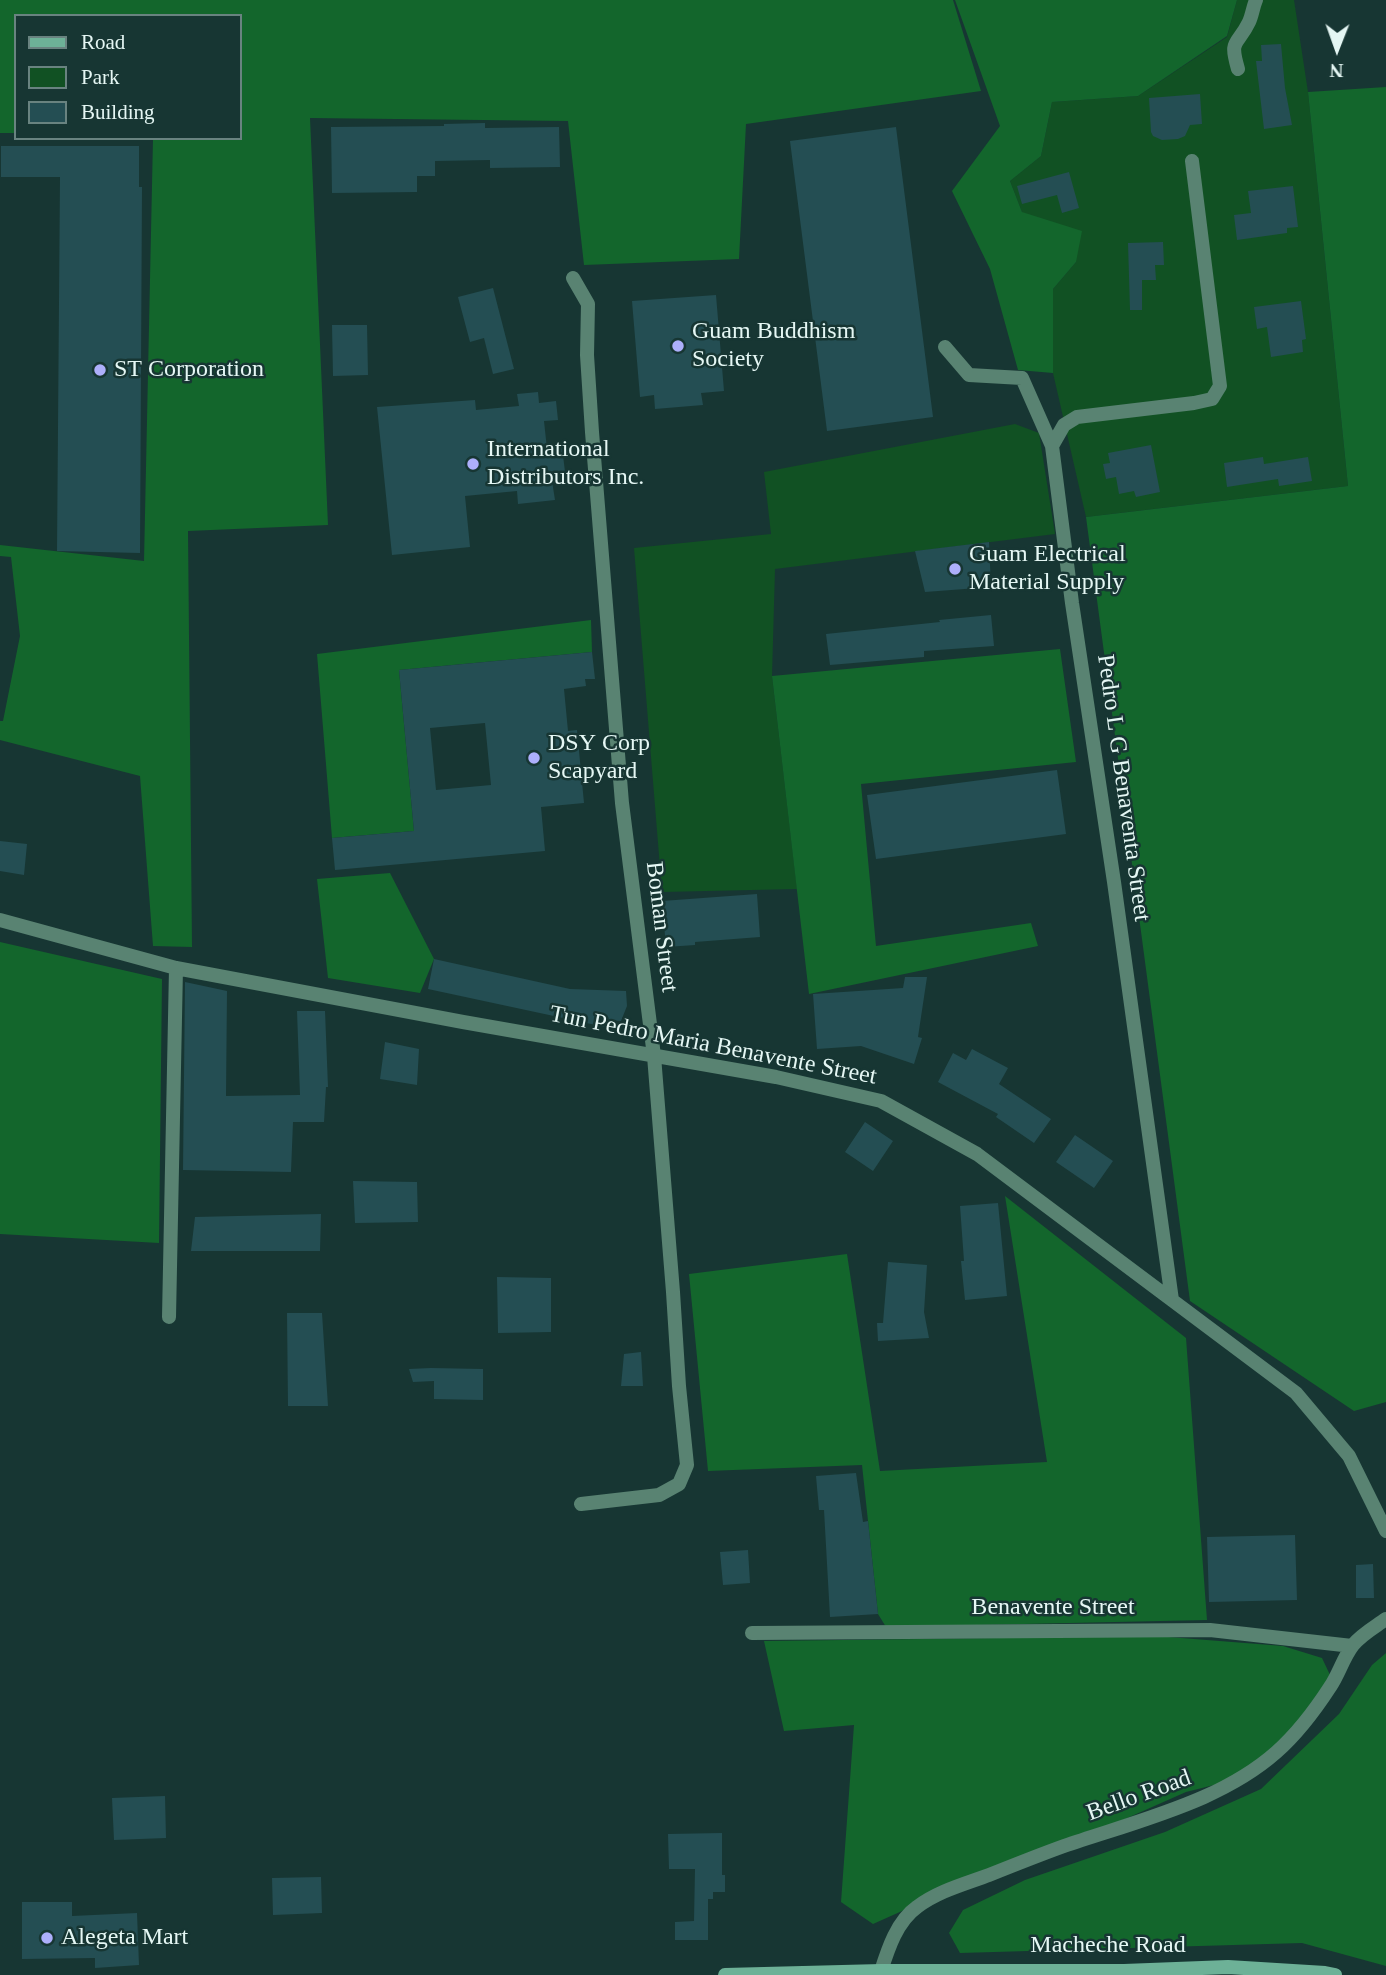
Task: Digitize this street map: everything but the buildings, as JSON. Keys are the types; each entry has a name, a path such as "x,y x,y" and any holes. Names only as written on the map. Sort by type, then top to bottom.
{"main road":[{"name":"Macheche Road","path":"725,1975 881,1971 1124,1973 1227,1967 1335,1975"}],"street":[{"path":"1238,69 1233,52 1234,43 1249,22 1256,0"},
{"path":"1052,446 1064,425 1077,417 1194,403 1212,399 1220,386 1192,161"},
{"name":"Boman Street","path":"573,278 588,304 587,355 591,420 622,803 654,1056 687,1465 679,1484 659,1495 581,1504"},
{"name":"Pedro L G Benaventa Street","path":"945,347 969,375 1023,378 1052,446 1172,1300"},
{"name":"Tun Pedro Maria Benavente Street","path":"0,919 176,968 776,1077 881,1101 977,1154 1296,1393 1349,1456 1386,1531"},
{"path":"169,1317 176,968"},
{"name":"Bello Road","path":"881,1971 888,1950 906,1917 915,1907 940,1894 1064,1846 1162,1814 1242,1778 1285,1746 1301,1729 1332,1685 1352,1646 1386,1619"},
{"name":"Benavente Street","path":"752,1633 1210,1630 1352,1646"}],"green space":[{"path":"0,0 953,0 981,91 746,124 739,259 584,265 568,121 310,118 328,525 188,531 192,947 153,946 140,776 0,740 0,721 3,721 20,636 11,557 0,556 0,545 144,561 153,140 242,140 242,14 14,14 14,133 0,133"},
{"path":"955,0 1237,0 1227,36 1138,96 1052,102 1041,156 1010,181 1022,212 1082,231 1076,262 1053,289 1053,373 1018,370 990,269 952,191 1000,126"},
{"path":"1237,0 1294,0 1308,92 1348,486 1086,517 1053,373 1053,289 1076,262 1022,212 1010,181 1041,156 1052,102 1138,96 1227,37"},
{"path":"1386,87 1386,1402 1354,1411 1190,1301 1086,517 1348,486 1308,92"},
{"path":"1015,424 1039,433 1055,534 775,569 772,676 797,889 662,892 634,548 771,534 764,472"},
{"path":"591,620 592,652 399,670 414,831 332,838 317,654"},
{"path":"1060,649 1076,762 861,784 876,946 1031,923 1038,946 809,994 772,676"},
{"path":"390,873 434,959 420,993 328,978 317,879"},
{"path":"0,942 162,979 159,1243 0,1234"},
{"path":"1005,1196 1186,1338 1207,1620 886,1627 878,1614 862,1465 708,1471 689,1274 847,1254 880,1471 1047,1462"},
{"path":"1156,1636 1283,1646 1322,1658 1331,1677 1313,1712 1242,1778 1186,1792 1064,1846 940,1894 873,1924 841,1902 854,1725 784,1731 764,1641"},
{"path":"1386,1653 1386,1966 1302,1943 960,1953 949,1933 963,1910 1025,1880 1165,1832 1261,1789 1339,1714 1372,1665"}],"place":[{"name":"Guam Buddhism Society","path":"678,346"},
{"name":"ST Corporation","path":"100,370"},
{"name":"International Distributors Inc.","path":"473,464"},
{"name":"Guam Electrical Material Supply","path":"955,569"},
{"name":"DSY Corp Scapyard","path":"534,758"},
{"name":"Alegeta Mart","path":"47,1938"}]}
